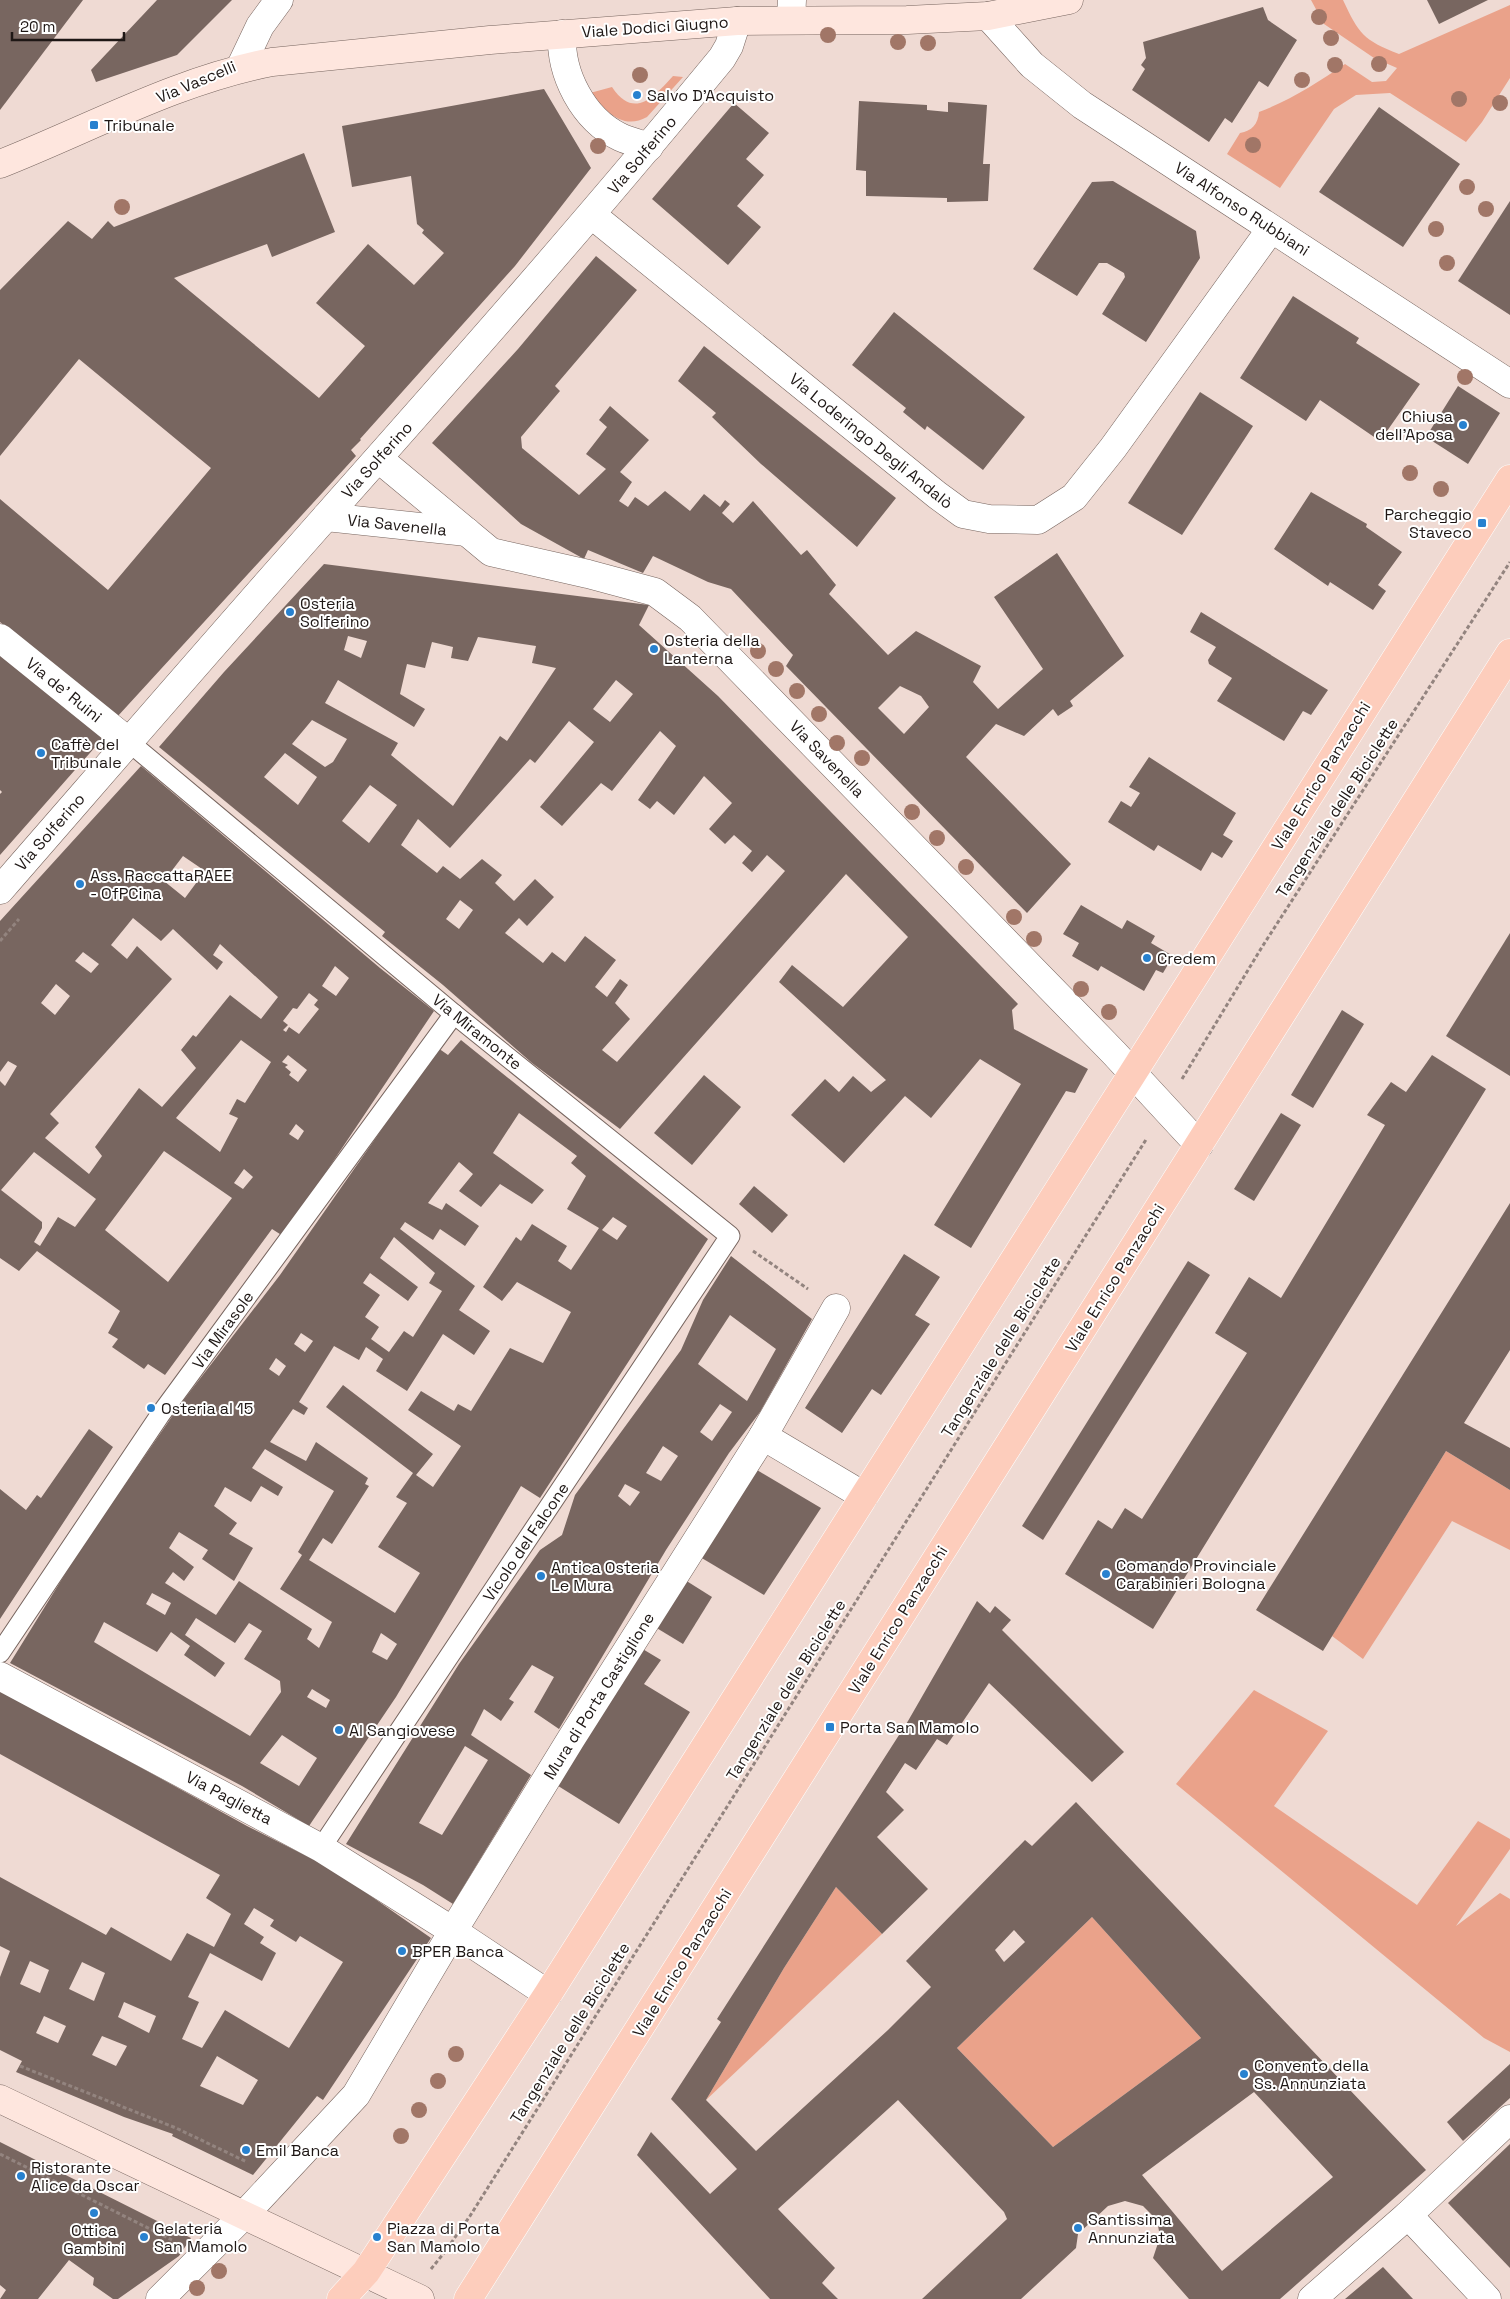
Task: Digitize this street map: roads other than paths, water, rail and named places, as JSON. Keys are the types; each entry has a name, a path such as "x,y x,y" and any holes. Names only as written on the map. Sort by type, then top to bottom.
{"main road":[{"name":"Viale Enrico Panzacchi","path":"548,1994 1510,479"},
{"name":"Viale Enrico Panzacchi","path":"468,2299 1510,653"},
{"path":"341,2299 366,2272 548,1994"}],"street":[{"name":"Via Vascelli","path":"0,164 181,89 240,68 260,26 279,0"},
{"name":"Viale Dodici Giugno","path":"240,68 272,62 562,34 737,20 792,10 907,20 988,16 1069,0"},
{"name":"Via Alfonso Rubbiani","path":"988,16 1016,50 1056,86 1082,105 1510,384"},
{"name":"Via Solferino","path":"0,890 650,147 722,58 729,46 737,20"},
{"path":"562,34 563,60 583,105 592,116 611,131 650,147"},
{"path":"0,178 27,153"},
{"name":"Via Loderingo Degli Andalò","path":"592,215 937,495 963,514 989,519 1038,520 1074,497 1113,448 1271,229"},
{"name":"Via Savenella","path":"379,459 491,552 588,574 655,592 690,618 1133,1073"},
{"name":"Via Savenella","path":"326,517 468,532"},
{"name":"Via de' Ruini","path":"0,638 129,742"},
{"path":"1133,1073 1199,1145"},
{"name":"Mura di Porta Castiglione","path":"453,1931 576,1730 763,1436 836,1308"},
{"path":"763,1436 864,1496"},
{"name":"Via Paglietta","path":"0,1676 321,1848 453,1931"},
{"path":"160,2299 244,2215 356,2095 453,1931 548,1994"},
{"path":"0,2099 420,2299"},
{"path":"1312,2299 1408,2215 1510,2119"},
{"path":"1408,2215 1487,2299"}],"lane":[{"name":"Via Miramonte","path":"129,742 454,1014 730,1236"},
{"name":"Via Mirasole","path":"0,1653 160,1415 454,1014"},
{"name":"Vicolo del Falcone","path":"321,1848 730,1236"}],"place":[{"name":"Salvo D'Acquisto","path":"637,95"},
{"name":"Tribunale","path":"94,125"},
{"name":"Chiusa dell'Aposa","path":"1463,425"},
{"name":"Parcheggio Staveco","path":"1482,523"},
{"name":"Osteria Solferino","path":"290,612"},
{"name":"Osteria della Lanterna","path":"654,649"},
{"name":"Caffè del Tribunale","path":"41,753"},
{"name":"Ass. RaccattaRAEE - OfPCina","path":"80,884"},
{"name":"Credem","path":"1147,958"},
{"name":"Osteria al 15","path":"151,1408"},
{"name":"Comando Provinciale Carabinieri Bologna","path":"1106,1574"},
{"name":"Antica Osteria Le Mura","path":"541,1576"},
{"name":"Porta San Mamolo","path":"830,1727"},
{"name":"Al Sangiovese","path":"339,1730"},
{"name":"BPER Banca","path":"402,1951"},
{"name":"Convento della Ss. Annunziata","path":"1244,2074"},
{"name":"Emil Banca","path":"246,2150"},
{"name":"Ristorante Alice da Oscar","path":"21,2176"},
{"name":"Ottica Gambini","path":"94,2213"},
{"name":"Santissima Annunziata","path":"1078,2228"},
{"name":"Gelateria San Mamolo","path":"144,2237"},
{"name":"Piazza di Porta San Mamolo","path":"377,2237"}]}
